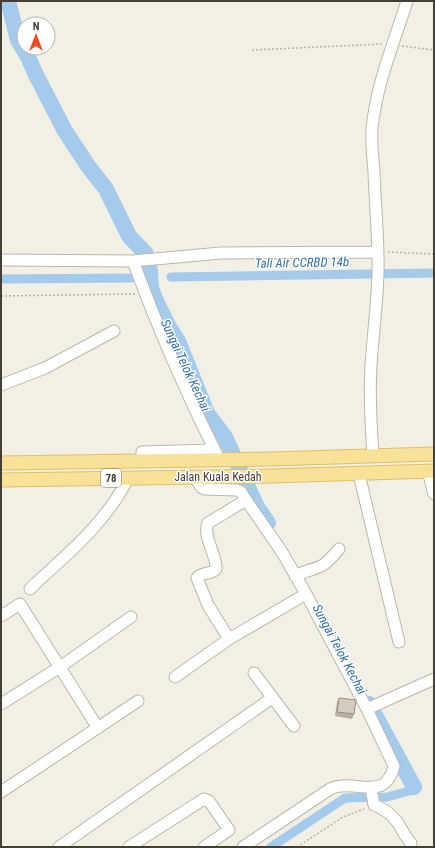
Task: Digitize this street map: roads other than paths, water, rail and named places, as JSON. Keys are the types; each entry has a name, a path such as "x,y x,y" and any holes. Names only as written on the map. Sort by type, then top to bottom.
{"main road":[{"name":"Jalan Kuala Kedah","path":"1,463 142,461 218,456 270,459 434,454"},
{"name":"Jalan Kuala Kedah","path":"1,480 270,476 431,471"}],"street":[{"path":"373,456 370,404 371,366 378,286 378,255 372,157 372,129 374,112 392,44 407,1"},
{"path":"1,260 137,261 161,260 179,256 221,253 378,255"},
{"path":"137,261 145,294 193,406 218,456"},
{"path":"1,386 45,368 114,331"},
{"path":"431,471 434,494"},
{"path":"359,474 399,642"},
{"path":"194,476 202,488 235,489 241,492 278,547 299,574 306,594 368,709 394,766 386,781 380,785 371,789 343,785 330,789 243,847"},
{"path":"30,590 36,582 82,540 109,510 122,491 128,478"},
{"path":"229,639 208,605 196,578 199,575 212,572 216,569 215,559 205,529 208,523 246,500"},
{"path":"299,574 323,565 339,548"},
{"path":"175,677 229,639 306,594"},
{"path":"1,616 20,604 98,728"},
{"path":"1,704 60,667 131,618"},
{"path":"254,673 294,726"},
{"path":"368,709 434,679"},
{"path":"59,847 272,698"},
{"path":"1,792 138,701"},
{"path":"371,789 373,804 392,815 411,843"},
{"path":"130,847 204,799 209,801 229,830 204,847"}],"waterway":[{"name":"Sungai Telok Kechai","path":"8,1 18,40 65,131 88,166 106,189 129,236 146,254 150,271 151,288 156,301 178,341 207,413 225,437 257,507 268,523"},
{"name":"Tali Air CCRBD 14b","path":"171,277 434,273"},
{"name":"Tali Air CCRBD 14b","path":"1,279 132,278"},
{"name":"Sungai Telok Kechai","path":"369,704 414,787"},
{"path":"271,847 345,798 387,797 413,790 414,787"}]}
